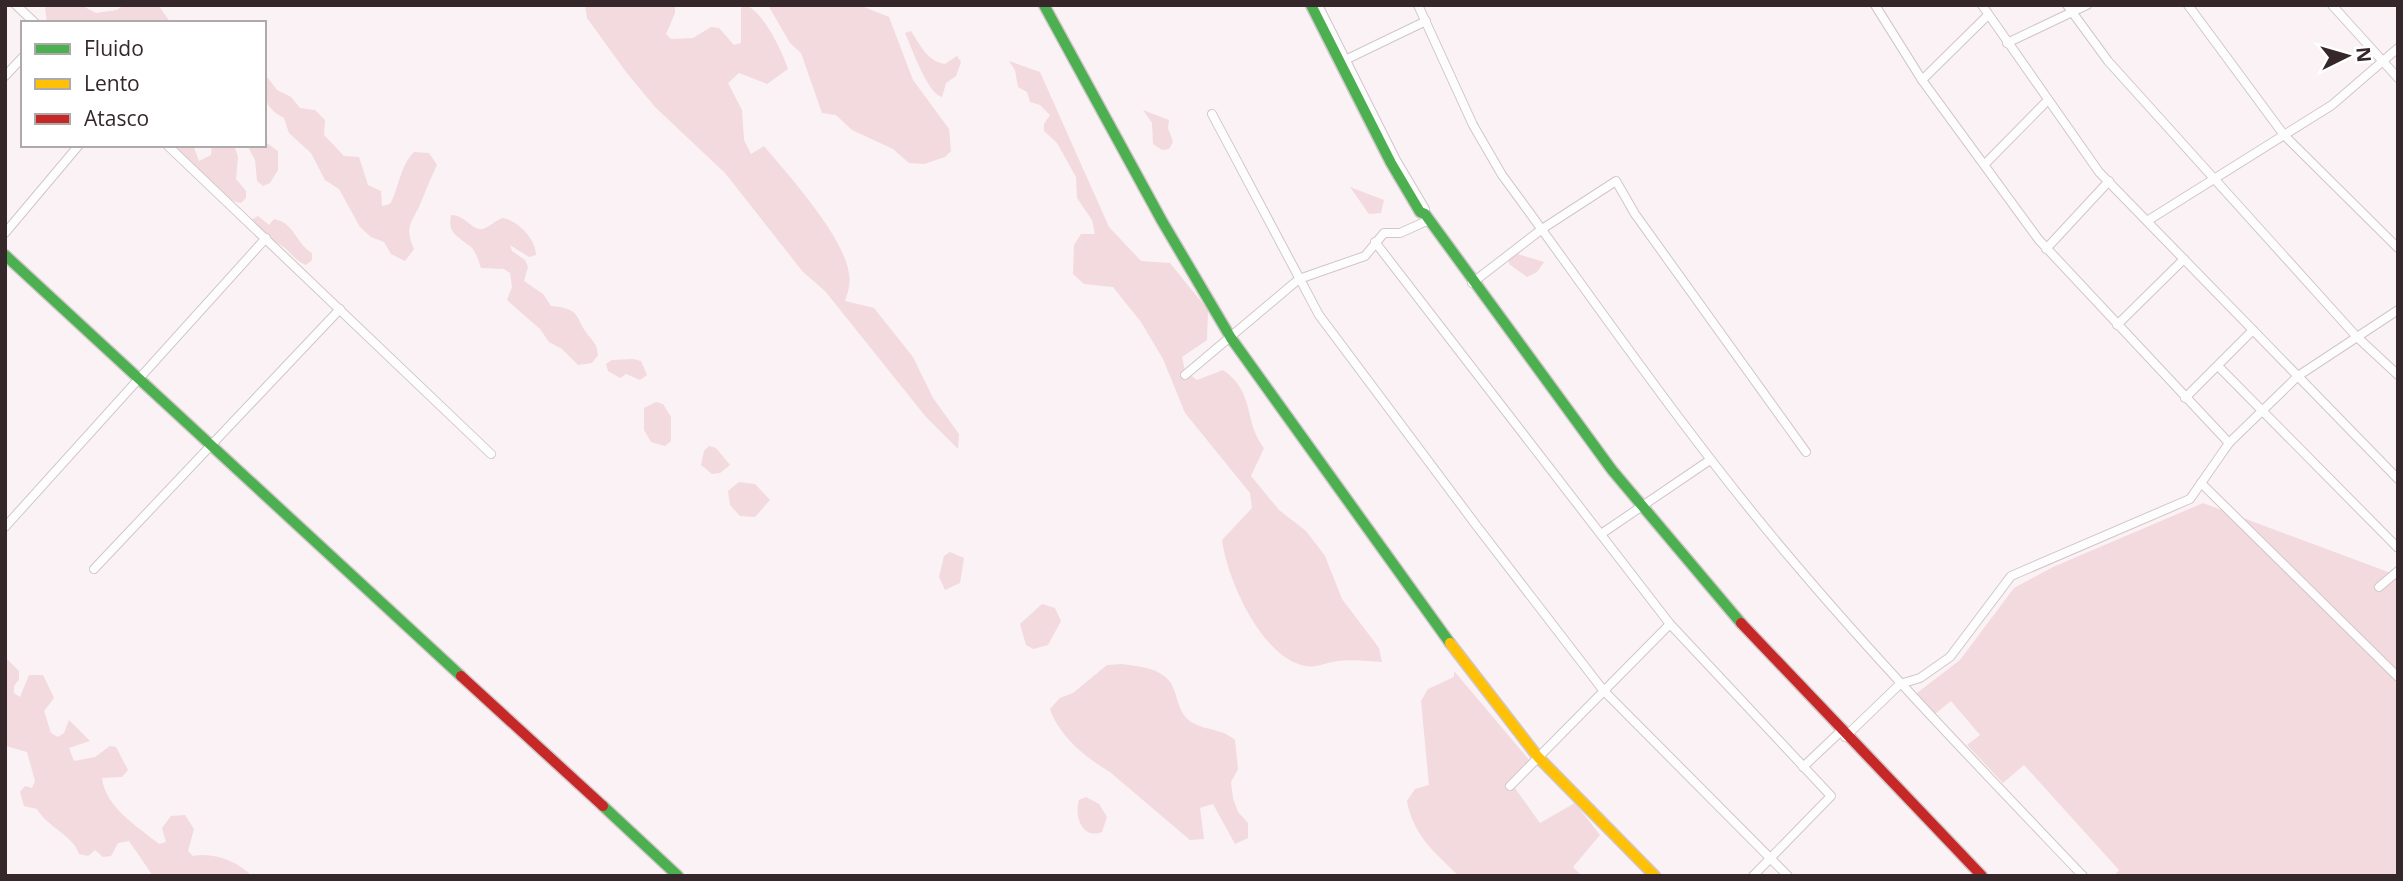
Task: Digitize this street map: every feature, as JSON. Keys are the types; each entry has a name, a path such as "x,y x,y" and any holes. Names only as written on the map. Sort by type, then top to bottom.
{"street":[{"path":"16,5 32,21"},
{"path":"1044,5 1156,211 1231,338 1426,612 1538,757 1655,876"},
{"path":"1311,5 1343,61"},
{"path":"1318,5 1391,163 1420,212 1426,214 1472,283 1641,507 1842,734 1982,876"},
{"path":"1418,5 1473,125 1503,175 1710,460 1791,560 1900,684 2083,876"},
{"path":"1875,5 1922,80 2046,249 2229,443"},
{"path":"1982,5 2047,101 2109,181 2398,479"},
{"path":"2007,43 2069,9 2087,5"},
{"path":"2188,5 2284,135 2398,248"},
{"path":"2332,5 2398,78"},
{"path":"2069,9 2108,61 2217,177 2356,336 2398,375"},
{"path":"1922,80 1988,15"},
{"path":"1343,61 1426,21"},
{"path":"2147,221 2332,105 2398,48"},
{"path":"5,76 21,59"},
{"path":"1985,164 2047,101"},
{"path":"1212,114 1319,315 1603,690 1788,876"},
{"path":"5,233 77,147"},
{"path":"169,147 491,454"},
{"path":"1472,283 1542,229 1616,181 1635,215 1806,452"},
{"path":"2046,249 2109,181"},
{"path":"1185,375 1299,279 1366,256 1384,233 1400,233 1426,214"},
{"path":"5,527 266,238"},
{"path":"1375,242 1670,624 1831,796 1753,876"},
{"path":"5,255 678,876"},
{"path":"2118,325 2184,259"},
{"path":"94,569 340,309"},
{"path":"1803,767 1900,684 1920,678 1950,657 2011,576 2079,544 2184,503 2202,483 2229,443 2298,376 2398,310"},
{"path":"2185,398 2253,330"},
{"path":"2218,366 2398,548"},
{"path":"1601,534 1710,460"},
{"path":"2202,483 2398,677"},
{"path":"2379,587 2398,571"},
{"path":"1510,786 1670,624"}],"shaded area":[{"path":"48,5 81,5 96,13 117,10 124,5 158,5 170,21 47,21 45,8"},
{"path":"585,5 675,5 675,13 666,34 671,39 693,38 711,27 719,28 734,45 741,43 741,8 744,5 765,22 788,69 767,84 739,73 728,83 742,110 744,140 751,154 764,146 827,225 845,259 849,274 845,301 874,308 913,357 933,398 959,434 958,449 926,417 825,291 803,272 725,173 655,107 587,18"},
{"path":"768,5 859,5 889,17 913,80 949,129 951,151 945,157 924,164 909,163 893,149 852,130 836,115 822,113 801,53 790,43"},
{"path":"911,31 934,60 945,64 957,56 961,62 956,76 946,83 942,97 936,94 920,69 905,33"},
{"path":"1009,61 1040,72 1109,227 1141,261 1170,263 1208,310 1207,340 1182,357 1185,371 1197,380 1223,370 1240,388 1253,428 1264,448 1251,476 1279,510 1306,531 1325,556 1342,599 1379,648 1382,662 1344,660 1306,666 1290,660 1275,649 1249,615 1231,575 1222,540 1252,508 1250,493 1185,413 1163,359 1141,322 1113,287 1084,284 1073,274 1074,245 1081,234 1095,234 1092,220 1077,198 1076,177 1057,143 1044,131 1044,124 1050,115 1040,105 1030,102 1027,92 1018,87 1015,70"},
{"path":"266,76 277,90 291,97 300,108 315,110 325,120 324,135 344,156 359,157 368,185 381,191 382,206 390,204 405,164 414,152 429,153 437,165 411,222 409,231 414,249 405,261 391,254 384,242 371,237 360,227 339,189 325,180 311,153 289,133 284,118 268,105"},
{"path":"1143,110 1169,120 1168,128 1173,142 1169,149 1162,150 1153,144 1152,123"},
{"path":"266,142 278,151 278,170 270,183 263,186 257,181 255,160 248,147 266,147"},
{"path":"166,147 194,147 199,161 211,155 212,147 235,147 238,157 236,179 246,191 246,198 241,203 227,197 181,154"},
{"path":"1350,187 1384,200 1381,213 1369,214"},
{"path":"451,215 460,217 479,229 503,218 525,232 533,243 536,255 529,257 510,245 512,251 525,260 528,267 524,281 543,294 551,306 568,309 576,314 597,349 598,355 592,363 578,365 562,349 549,342 540,329 507,300 512,287 510,273 504,269 481,268 473,249 452,231"},
{"path":"258,216 269,225 274,219 287,225 312,253 312,260 306,265 302,263 282,246 259,233 251,220"},
{"path":"1514,253 1544,262 1537,272 1527,277 1509,264 1509,257"},
{"path":"612,360 641,361 647,375 640,380 626,374 620,378 608,371 606,364"},
{"path":"656,402 663,404 671,417 671,441 665,446 651,442 644,430 644,408"},
{"path":"709,446 716,448 730,465 720,473 712,474 701,465 704,451"},
{"path":"739,482 755,484 770,500 755,517 740,516 730,505 728,491"},
{"path":"2203,503 2391,573 2398,580 2398,876 2114,876 2119,870 2024,765 2003,783 1967,745 1980,735 1951,701 1935,714 1913,696 1960,660 2014,588 2053,567"},
{"path":"950,552 964,558 960,583 945,590 939,577 944,556"},
{"path":"1042,604 1055,608 1061,621 1048,645 1033,649 1026,645 1020,624"},
{"path":"5,657 19,671 14,693 20,697 29,675 43,675 54,698 44,711 51,733 58,737 64,733 69,720 90,741 69,748 74,761 95,757 110,746 116,747 128,770 122,777 102,778 104,788 116,807 133,823 159,844 166,842 162,828 171,816 185,815 194,829 188,851 193,856 209,855 224,859 252,876 153,876 129,841 118,843 111,856 103,857 95,850 88,856 79,854 71,841 37,809 24,806 20,792 25,786 32,788 35,781 27,752 6,746 5,742"},
{"path":"1107,665 1144,667 1160,673 1173,687 1180,708 1188,720 1235,740 1238,769 1231,782 1233,798 1238,812 1248,823 1248,838 1235,844 1213,804 1200,808 1204,839 1190,840 1110,772 1083,753 1060,728 1050,709 1060,698 1073,693"},
{"path":"1454,671 1530,761 1512,784 1540,823 1575,803 1600,835 1573,867 1582,876 1459,876 1420,834 1407,801 1415,789 1429,785 1421,701 1428,689 1454,677"},
{"path":"1086,797 1099,804 1107,817 1102,832 1089,833 1081,825 1079,800"}],"traffic: fast":[{"path":"1044,5 1162,221 1231,338 1450,643"},
{"path":"1311,5 1391,163 1420,212 1425,214 1612,470 1741,623"},
{"path":"5,255 461,676"},
{"path":"603,806 678,876"}],"traffic: slow":[{"path":"1450,643 1538,757 1655,876"}],"traffic: jam":[{"path":"1741,623 1982,876"},
{"path":"461,676 603,806"}]}
